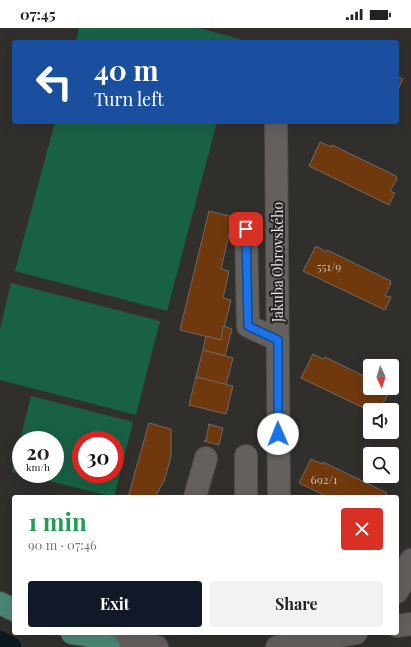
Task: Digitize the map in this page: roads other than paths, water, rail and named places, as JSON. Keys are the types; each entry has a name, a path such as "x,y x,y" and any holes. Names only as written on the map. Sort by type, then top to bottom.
{"main road":[{"path":"0,603 12,609"},
{"path":"69,635 109,647"}],"street":[{"name":"Jakuba Obrovského","path":"276,124 279,495"},
{"path":"246,229 248,326 278,340"},
{"path":"246,456 246,495"},
{"path":"196,495 206,458"},
{"path":"399,588 411,560"},
{"path":"399,626 411,624"},
{"path":"280,642 336,635"},
{"path":"80,638 157,647"}]}
